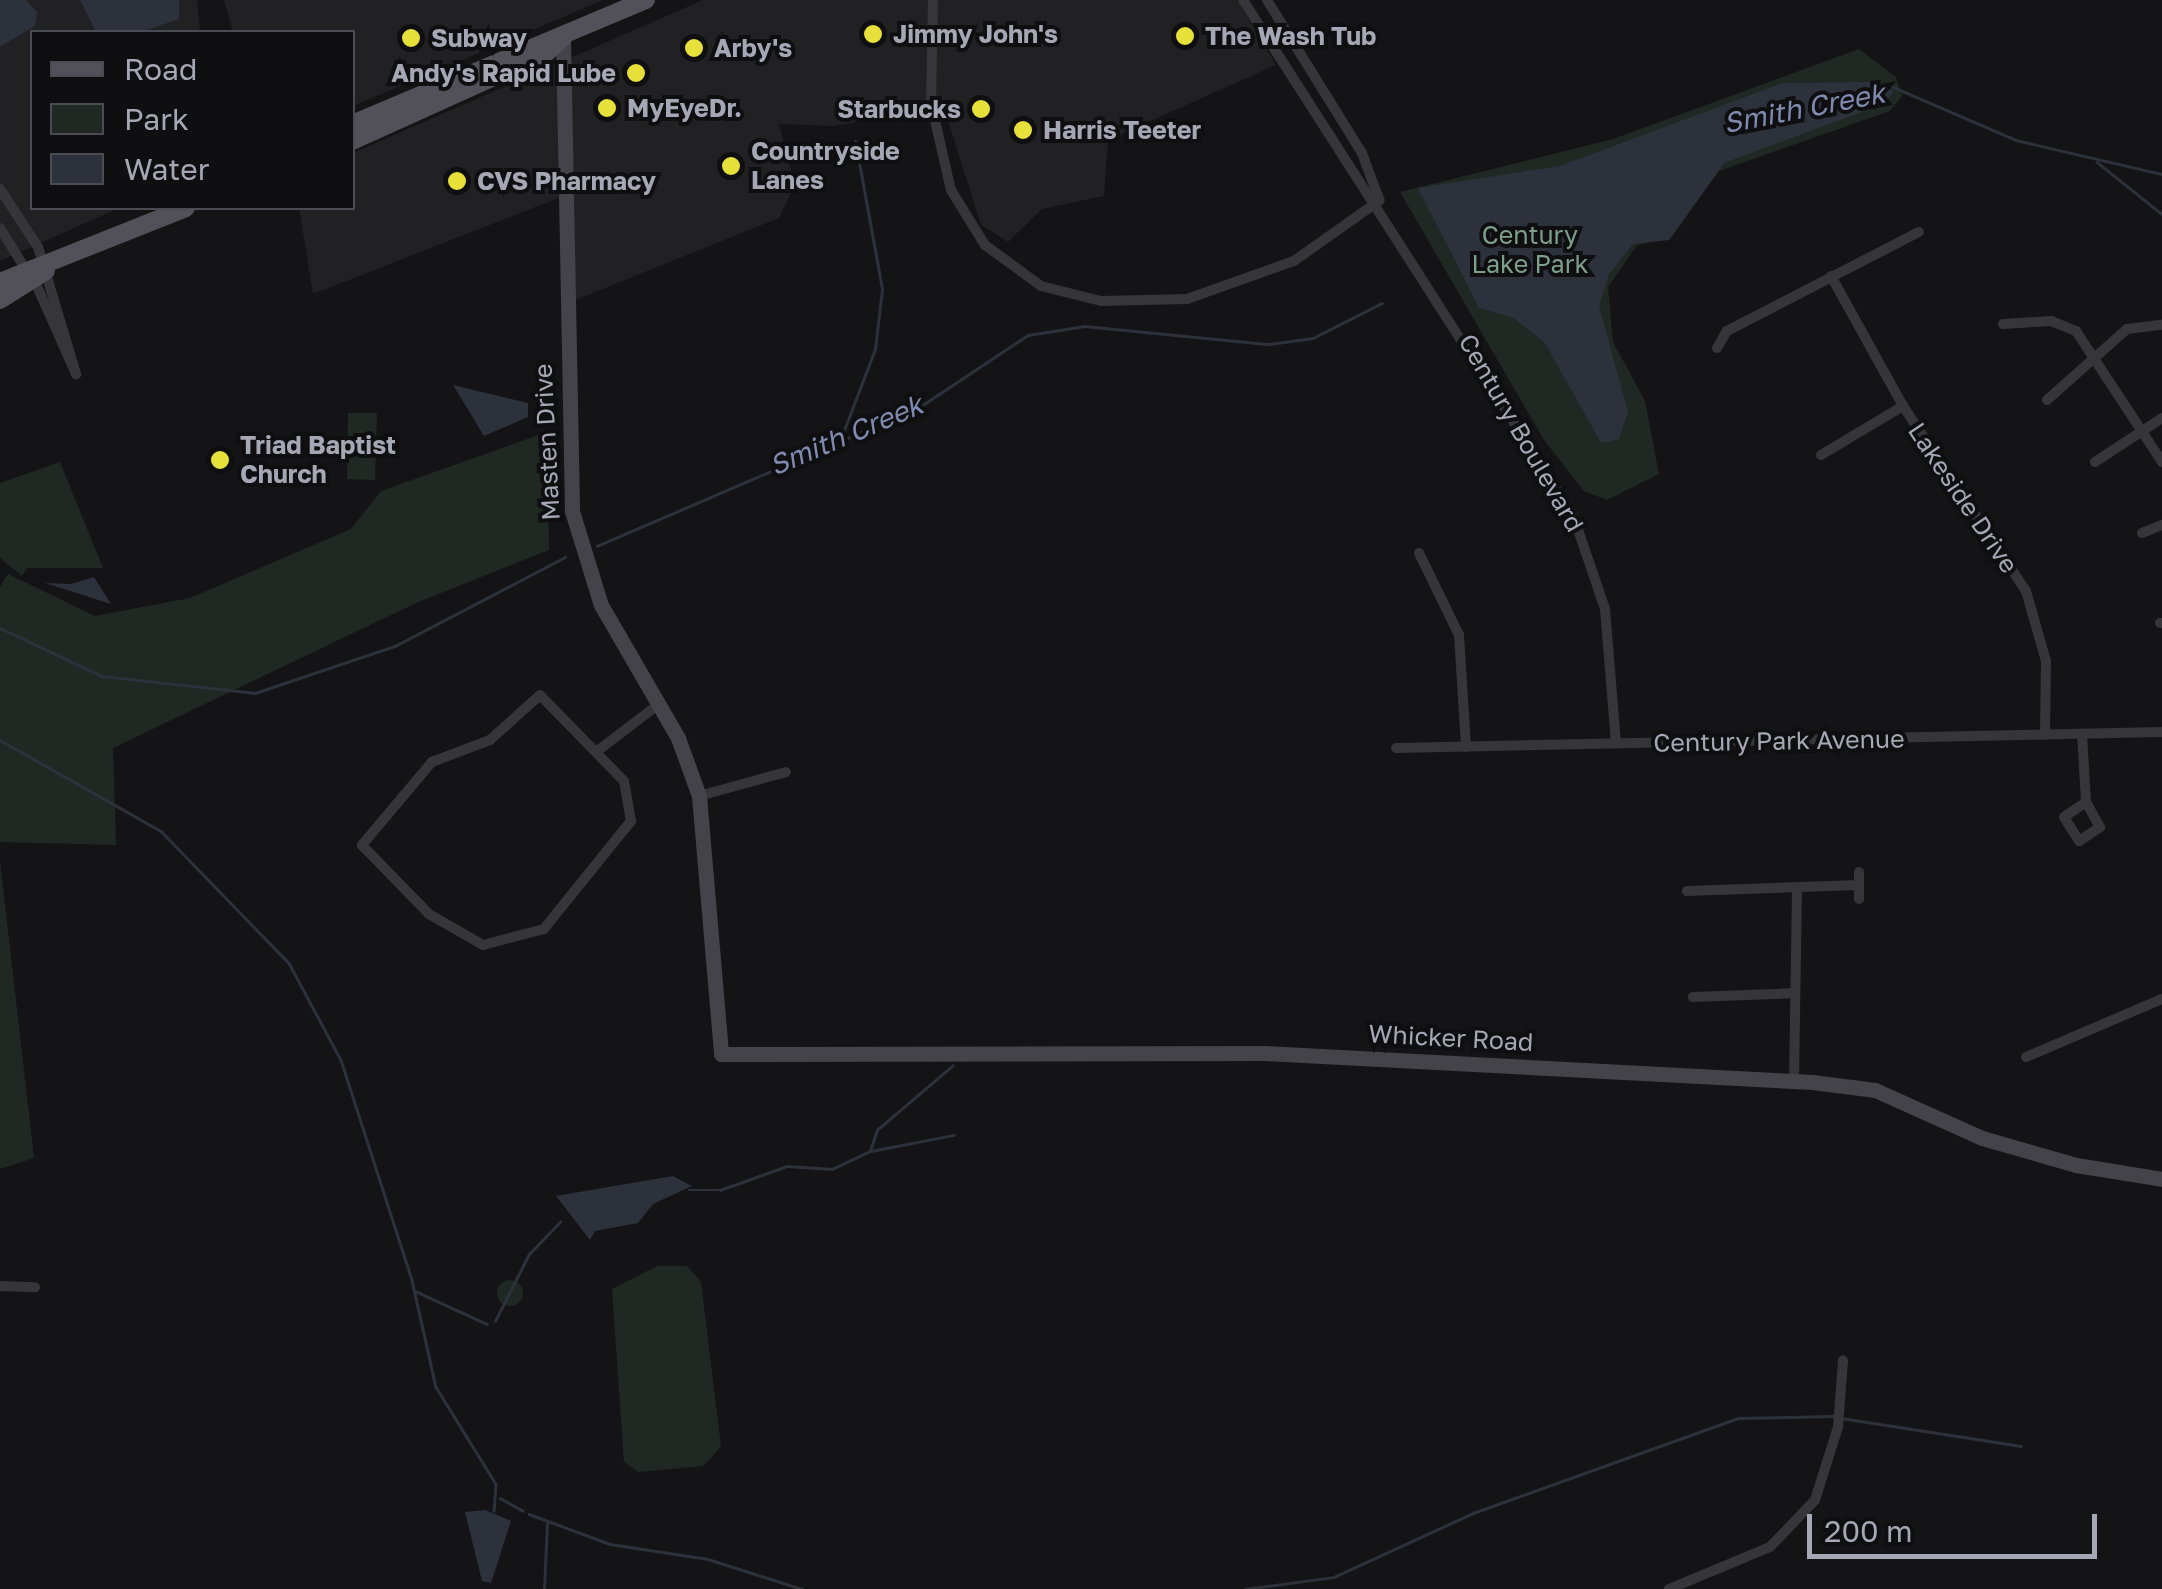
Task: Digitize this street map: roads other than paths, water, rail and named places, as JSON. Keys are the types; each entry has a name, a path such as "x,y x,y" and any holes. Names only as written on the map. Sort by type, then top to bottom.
{"main road":[{"path":"355,140 545,54 563,38 646,0"},
{"path":"355,123 539,40 563,38"},
{"path":"0,300 36,275 182,210"},
{"path":"0,282 36,275"}],"street":[{"path":"932,0 931,103 951,190 986,245 1041,286 1100,301 1187,299 1294,262 1380,200"},
{"name":"Century Boulevard","path":"1243,0 1321,125 1380,200"},
{"name":"Century Boulevard","path":"1266,0 1340,117 1380,200 1583,538 1610,635 1616,744"},
{"name":"Masten Drive","path":"563,38 571,501 602,605 659,704 700,796 721,1054"},
{"path":"1321,125 1340,117"},
{"path":"0,189 36,275 76,374 36,275 0,228"},
{"path":"1717,348 1727,331 1919,232"},
{"name":"Lakeside Drive","path":"1830,276 1902,406 2026,591 2046,661 2045,735"},
{"path":"2003,324 2060,323 2093,355 2134,429 2162,462"},
{"path":"2047,400 2093,355 2127,329 2162,324"},
{"path":"1821,455 1902,406"},
{"path":"2095,462 2134,429 2162,418"},
{"path":"2142,533 2162,525"},
{"path":"1419,553 1460,636 1466,746"},
{"path":"540,695 596,752 630,791 631,821 553,920 520,943 457,936 362,845 432,762 490,740 540,695"},
{"path":"596,752 659,704"},
{"name":"Century Park Avenue","path":"1396,748 2162,732"},
{"path":"2082,734 2086,802"},
{"path":"700,796 786,772"},
{"path":"1858,872 1859,899"},
{"path":"1686,891 1859,885"},
{"path":"1794,1081 1796,887"},
{"path":"1693,997 1795,993"},
{"path":"2026,1056 2162,1000"},
{"name":"Whicker Road","path":"721,1054 1264,1053 1794,1081 1875,1090 1982,1138 2162,1179"},
{"path":"0,1286 35,1287"},
{"path":"1669,1589 1770,1547 1815,1500 1838,1427 1843,1360"}],"water":[{"path":"0,0 26,0 37,12 35,26 0,47"},
{"path":"80,0 179,0 179,19 148,30 95,30"},
{"name":"Century Lake Park","path":"1871,82 1894,91 1883,104 1724,163 1669,240 1633,244 1609,274 1599,306 1628,412 1619,439 1601,443 1545,343 1514,318 1479,308 1418,188 1560,166 1783,83"},
{"path":"453,385 528,403 528,417 484,436"},
{"path":"94,577 111,604 45,583 71,584"},
{"path":"673,1176 692,1186 653,1204 638,1223 595,1231 590,1240 556,1196"},
{"path":"485,1510 511,1521 491,1583 482,1581 465,1512"}],"waterway":[{"name":"Smith Creek","path":"1893,87 2016,140 2162,174"},
{"path":"843,433 875,349 882,289 855,141"},
{"path":"2097,162 2162,214"},
{"name":"Smith Creek","path":"597,546 918,408 1028,335 1084,326 1269,344 1313,338 1382,303"},
{"name":"Smith Creek","path":"0,628 102,676 255,693 395,646 565,557"},
{"path":"0,740 161,831 289,963 341,1060 412,1280 436,1387 496,1484 494,1511"},
{"path":"689,1190 720,1190 787,1166 832,1169 870,1151 877,1130 952,1066"},
{"path":"871,1151 953,1135"},
{"path":"495,1321 529,1254 560,1222"},
{"path":"415,1291 487,1324"},
{"path":"1245,1589 1334,1577 1473,1513 1738,1418 1833,1416"},
{"path":"1841,1418 2021,1446"},
{"path":"500,1498 523,1511"},
{"path":"529,1514 610,1544 708,1559 802,1589"},
{"path":"544,1589 547,1524"}],"place":[{"name":"Jimmy John's","path":"873,34"},
{"name":"The Wash Tub","path":"1185,36"},
{"name":"Subway","path":"411,38"},
{"name":"Arby's","path":"694,48"},
{"name":"Andy's Rapid Lube","path":"636,73"},
{"name":"MyEyeDr.","path":"607,108"},
{"name":"Starbucks","path":"981,109"},
{"name":"Harris Teeter","path":"1023,130"},
{"name":"Countryside Lanes","path":"731,166"},
{"name":"CVS Pharmacy","path":"457,181"},
{"name":"Triad Baptist Church","path":"220,460"}]}
